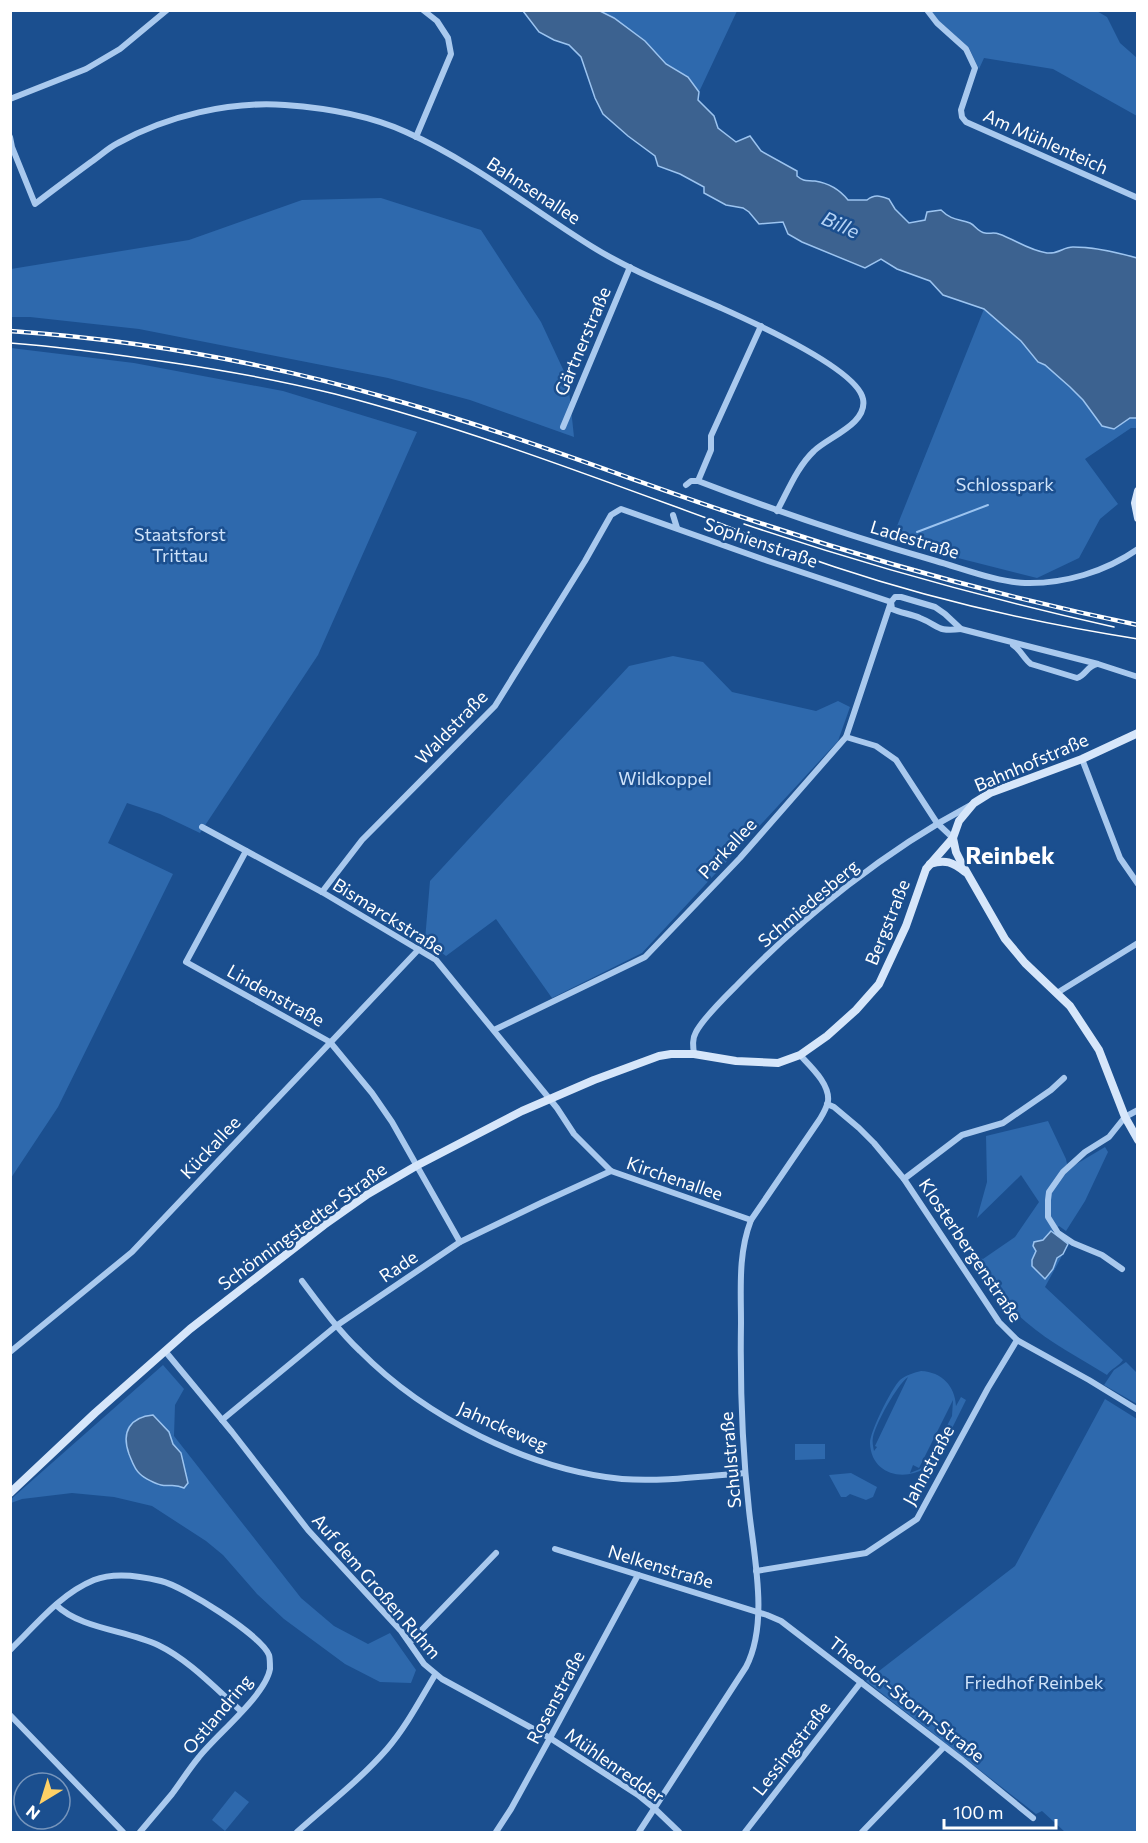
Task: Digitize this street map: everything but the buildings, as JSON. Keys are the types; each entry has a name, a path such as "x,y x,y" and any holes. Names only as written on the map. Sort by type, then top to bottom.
{"main road":[{"path":"1137,491 1135,503 1137,518"},
{"name":"Bahnhofstraße","path":"952,838 959,821 974,803 990,793 1082,759 1137,733"},
{"path":"952,838 967,874 1005,939 1025,963 1070,1006 1099,1050 1125,1117 1137,1140"},
{"name":"Bergstraße","path":"800,1055 856,1010 879,984 906,926 915,895 930,864 952,838"},
{"path":"942,851 950,851 962,864"},
{"name":"Bergstraße","path":"930,864 948,861 967,874"},
{"name":"Schönningstedter Straße","path":"10,1493 95,1413 231,1297 368,1194 416,1166 549,1099 658,1056 694,1054 736,1061 776,1063 800,1055"}],"street":[{"path":"10,99 86,69 120,49 167,10"},
{"path":"416,137 451,54 448,38 437,21 423,10"},
{"name":"Am Mühlenteich","path":"927,10 937,23 966,50 975,68 961,110 966,122 1137,198"},
{"name":"Bahnsenallee","path":"10,137 35,204 116,144 155,126 197,112 282,104 321,108 360,115 416,137 466,164 593,247 630,267 761,326 834,368 858,388 863,397 860,416 850,426 814,451 800,467 777,511"},
{"name":"Gärtnerstraße","path":"563,427 630,267"},
{"path":"686,485 691,481 698,481 711,450 711,436 761,326"},
{"name":"Ladestraße","path":"698,481 777,511 903,551 1023,583 1051,582 1082,576 1137,549"},
{"name":"Sophienstraße","path":"621,509 891,602"},
{"name":"Waldstraße","path":"322,892 362,840 495,706 611,515 621,509"},
{"path":"673,515 677,528"},
{"name":"Sophienstraße","path":"961,629 935,607 901,597 895,597 891,602 892,609 920,618 938,628 961,629 1098,664 1137,677"},
{"name":"Parkallee","path":"494,1030 645,957 740,858 846,737 891,602"},
{"name":"Sophienstraße","path":"1008,642 1021,651 1025,659 1032,664 1077,678 1083,675 1089,667 1098,664"},
{"path":"846,737 876,746 896,760 937,823 952,838"},
{"path":"1082,759 1120,858 1137,884"},
{"name":"Schmiedesberg","path":"694,1054 692,1041 699,1027 754,967 820,907 937,823 974,803"},
{"name":"Bismarckstraße","path":"202,827 322,892 436,960 549,1099"},
{"name":"Lindenstraße","path":"246,851 186,962 330,1042 372,1093 392,1122 460,1242"},
{"path":"1057,993 1137,943"},
{"name":"Kückallee","path":"10,1352 132,1252 419,949"},
{"path":"800,1055 825,1086 828,1095 827,1104"},
{"path":"904,1179 962,1136 1003,1124 1064,1078"},
{"name":"Kirchenallee","path":"549,1099 574,1134 611,1171 751,1220"},
{"name":"Klosterbergenstraße","path":"827,1104 834,1107 866,1135 904,1179 999,1322 1017,1340 1137,1410"},
{"name":"Schulstraße","path":"639,1833 753,1654 758,1612 740,1403 740,1276 746,1234 751,1220 820,1119 827,1104"},
{"path":"1122,1269 1102,1255 1072,1243 1058,1233 1048,1217 1048,1200 1049,1192 1063,1172 1085,1152 1109,1137 1125,1117 1137,1110"},
{"name":"Rade","path":"222,1420 336,1326 460,1242 611,1171"},
{"name":"Jahnckeweg","path":"302,1281 336,1326 385,1375 437,1412 474,1434 544,1462 578,1472 623,1479 745,1473"},
{"name":"Jahnstraße","path":"756,1571 866,1553 917,1519 988,1388 1017,1340"},
{"name":"Auf dem Großen Ruhm","path":"165,1351 309,1530 410,1642 424,1664 435,1675 388,1748 297,1833"},
{"name":"Nelkenstraße","path":"555,1550 758,1612"},
{"path":"410,1642 496,1553"},
{"name":"Ostlandring","path":"10,1650 56,1605 74,1591 95,1579 124,1575 163,1581 195,1596 260,1643 269,1655 270,1668 266,1679 255,1695 200,1756 140,1833"},
{"name":"Rosenstraße","path":"496,1833 638,1575"},
{"path":"56,1605 64,1613 76,1619 140,1637 159,1646 178,1657 241,1711"},
{"name":"Theodor-Storm-Straße","path":"758,1612 786,1623 1033,1818"},
{"name":"Mühlenredder","path":"435,1675 550,1738 638,1795 679,1833"},
{"name":"Lessingstraße","path":"745,1833 861,1682"},
{"path":"10,1715 123,1833"},
{"path":"862,1833 944,1747"}],"green space":[{"path":"1095,10 1107,17 1120,43 1137,58 1137,116 1053,69 984,58 979,69 969,48 931,11"},
{"path":"600,11 737,11 699,92 688,77 666,64 645,41"},
{"path":"381,198 481,230 541,322 568,380 574,437 470,400 388,378 139,329 11,317 11,269 189,240 302,200"},
{"name":"Schlosspark","path":"984,309 1021,341 1038,362 1046,365 1070,387 1083,400 1102,426 1137,418 1137,428 1131,428 1085,459 1118,504 1100,519 1079,558 1037,578 891,541"},
{"name":"Staatsforst Trittau","path":"11,348 134,363 283,391 417,432 318,655 200,833 160,814 127,803 108,843 173,874 58,1107 11,1178"},
{"name":"Wildkoppel","path":"673,656 703,662 732,692 816,711 838,701 850,707 838,741 642,953 552,998 496,919 446,956 425,940 430,881 629,666"},
{"path":"1048,1121 1066,1159 1068,1169 1105,1147 1108,1152 1085,1201 1066,1231 1059,1226 1054,1229 1032,1259 1053,1269 1057,1258 1063,1254 1045,1287 1123,1360 1107,1375 1055,1344 1018,1315 975,1256 983,1259 1015,1237 1039,1202 1021,1175 977,1218 987,1182 986,1136"},
{"path":"1126,1362 1137,1373 1137,1404 1104,1385 1114,1370"},
{"path":"163,1365 184,1389 175,1405 174,1436 301,1598 334,1626 368,1644 390,1633 416,1670 411,1683 380,1682 345,1664 284,1619 257,1594 223,1555 206,1541 152,1506 114,1497 72,1493 22,1499 11,1503 10,1500","holes":["143,1416 169,1432 173,1444 181,1453 188,1483 161,1485 140,1475 127,1430"]},
{"path":"921,1371 935,1374 946,1381 953,1392 956,1406 961,1397 966,1400 916,1501 911,1498 925,1468 916,1472 907,1474 890,1472 876,1462 870,1443 877,1421 896,1385 910,1374","holes":["908,1377 875,1446 877,1447 874,1451 873,1439 878,1423 893,1396","953,1400 952,1416 930,1459 920,1469 910,1473 913,1465 919,1468"]},
{"name":"Friedhof Reinbek","path":"1105,1399 1137,1419 1137,1832 1065,1832 1042,1811 1036,1814 866,1681 1015,1566"},
{"path":"795,1444 825,1444 825,1459 795,1460"},
{"path":"851,1473 877,1487 873,1497 866,1500 850,1494 841,1497 829,1475"},
{"path":"235,1791 249,1802 225,1831 212,1820"}],"water":[{"name":"Bille","path":"523,11 600,11 614,18 645,41 666,64 688,77 699,92 698,100 714,116 718,128 736,142 750,136 761,151 797,171 799,178 829,185 848,200 867,200 878,196 889,199 909,223 925,220 927,212 941,210 951,217 970,223 983,232 999,234 1034,250 1047,253 1070,247 1081,247 1137,258 1137,418 1130,418 1114,429 1102,426 1083,400 1070,387 1045,365 1038,362 1021,341 984,309 943,295 930,281 897,269 881,259 865,268 802,242 788,234 783,222 759,224 743,208 726,205 704,193 704,187 680,174 658,166 655,156 603,114 581,57 569,45 539,32"},
{"path":"1051,1231 1068,1244 1045,1279 1032,1266 1036,1251 1033,1246 1034,1242 1043,1240"},
{"path":"153,1415 169,1432 173,1444 181,1453 188,1483 184,1488 150,1481 138,1472 132,1462 126,1439 129,1427 138,1419"}],"waterway":[{"path":"917,532 988,505"}],"tram line":[{"path":"10,343 194,366 335,394 430,421 523,452 709,519 803,556 872,579 985,609 1061,626 1138,639"},
{"path":"744,524 928,580 1114,627"}],"railway":[{"path":"10,331 155,347 250,364 345,386 486,428 860,555 998,593 1138,625"}],"district":[{"name":"Reinbek","path":"1010,854"}]}
